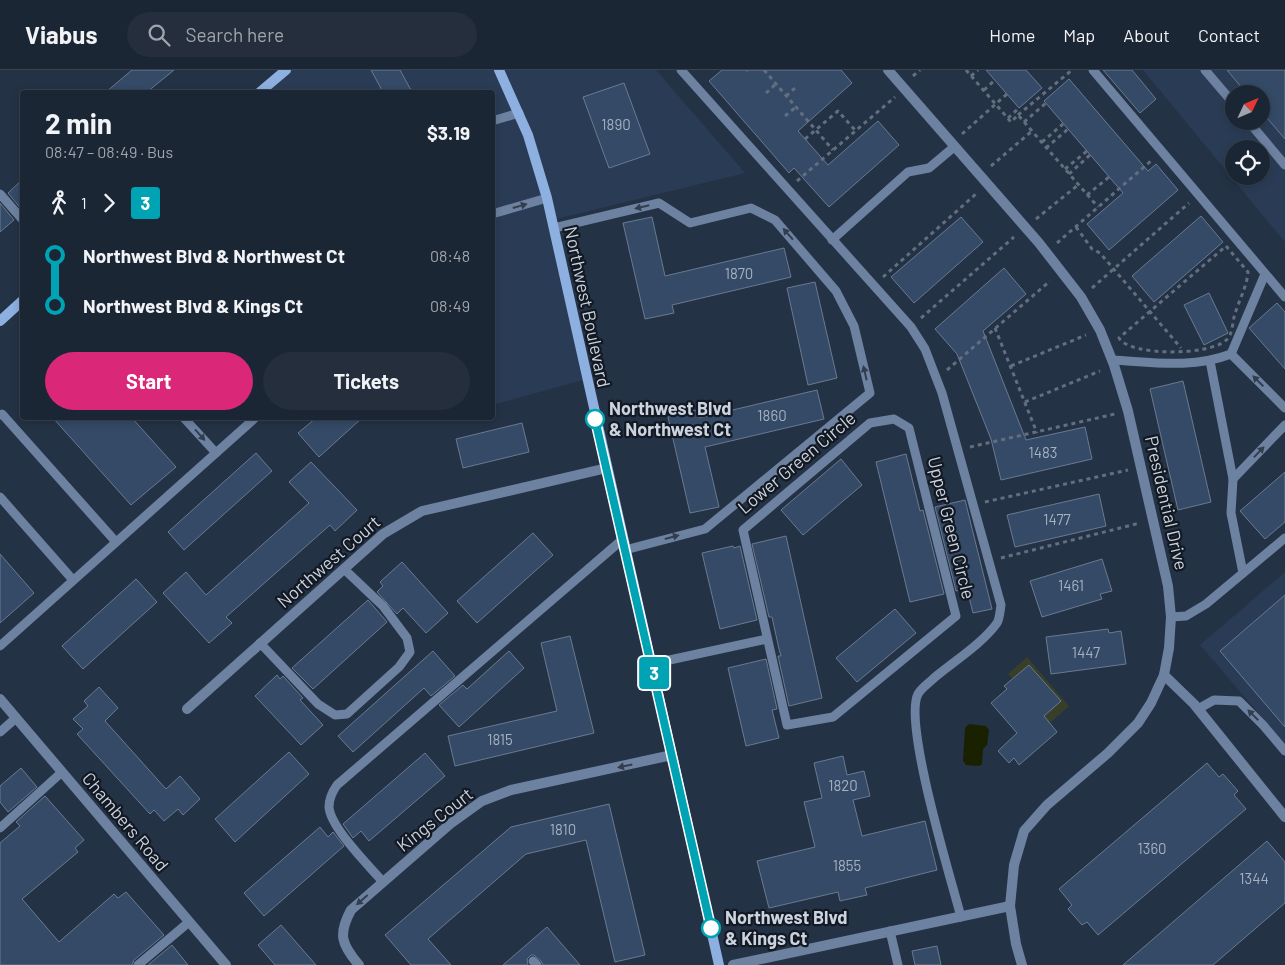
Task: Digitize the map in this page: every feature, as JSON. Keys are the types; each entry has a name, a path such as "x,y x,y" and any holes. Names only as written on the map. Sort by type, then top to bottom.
{"main road":[{"path":"262,90 286,70"},
{"name":"Northwest Boulevard","path":"499,70 528,135 554,228 719,965"},
{"path":"0,321 20,303"}],"street":[{"name":"Presidential Drive","path":"888,70 1062,271 1081,297 1100,330 1113,362 1128,411 1168,586 1171,617 1169,648 1164,674 1151,703 1138,722 1108,753 1047,805 1024,831 1014,865 1010,906 1016,944 1022,965"},
{"name":"Northwest Court","path":"186,709 383,534 422,511 607,468"},
{"path":"1164,674 1198,709 1285,817"},
{"name":"Chambers Road","path":"0,699 226,965"},
{"name":"Kings Court","path":"359,965 350,954 343,940 343,924 351,910 450,824 482,801 512,790 672,755"},
{"path":"733,965 1010,906"}],"lane":[{"path":"681,70 911,327 925,349 937,379 1001,605 998,622 985,636 927,684 918,694 914,709 924,778 961,917"},
{"path":"1093,70 1285,297"},
{"path":"1204,70 1225,94"},
{"path":"495,120 519,113"},
{"path":"1256,130 1285,165"},
{"path":"832,240 908,172 929,168 953,145"},
{"path":"0,194 20,216"},
{"path":"495,213 546,198"},
{"path":"554,228 659,204 690,223 751,208 775,220 836,291 854,326 870,393 705,529 626,550"},
{"path":"1113,362 1190,364 1210,361 1231,354 1265,274"},
{"path":"1231,354 1285,408"},
{"path":"1210,361 1233,479 1231,513 1243,573"},
{"path":"0,415 2,414 116,542"},
{"name":"Lower Green Circle","path":"833,717 787,725 743,530 870,423 894,419"},
{"name":"Upper Green Circle","path":"833,717 956,616 909,428 894,419"},
{"path":"186,420 216,453"},
{"path":"0,646 253,420"},
{"path":"1233,479 1285,425"},
{"path":"0,497 74,580"},
{"path":"1171,617 1186,616 1206,604 1285,538"},
{"path":"383,882 333,822 329,808 331,795 336,785 623,539"},
{"path":"260,643 318,704 335,715 346,714 373,691 399,667 410,652 407,638 383,606 344,569"},
{"path":"651,664 767,639"},
{"path":"1198,709 1214,700 1239,701 1285,751"},
{"path":"0,732 16,718"},
{"path":"0,828 62,772"},
{"path":"138,965 189,922"},
{"path":"890,931 898,965"}],"path":[{"path":"764,70 833,150"},
{"path":"966,70 1010,122 1072,70"},
{"path":"971,76 978,70"},
{"path":"984,90 994,80"},
{"path":"766,93 776,84"},
{"path":"786,96 795,88"},
{"path":"787,189 905,89"},
{"path":"953,145 1007,94"},
{"path":"1024,122 1046,103"},
{"path":"785,116 796,106"},
{"path":"1008,118 1019,108"},
{"path":"805,139 838,111 855,130"},
{"path":"1018,115 1098,207"},
{"path":"1042,142 1064,124"},
{"path":"1046,148 1068,129"},
{"path":"873,285 1032,131"},
{"path":"1064,169 1087,151"},
{"path":"1046,252 1162,152"},
{"path":"1069,174 1090,155"},
{"path":"1087,195 1109,176"},
{"path":"911,327 1025,227 1078,185"},
{"path":"1081,297 1198,194"},
{"path":"1076,227 1092,249 1100,253 1183,351"},
{"path":"1226,246 1248,272 1248,279 1234,317 1230,337 1224,343 1213,347 1183,351 1167,353 1130,347 1119,338 1226,246"},
{"path":"937,379 1062,271"},
{"path":"995,328 1037,433"},
{"path":"1010,366 1100,330"},
{"path":"1025,402 1113,362"},
{"path":"958,450 1128,411"},
{"path":"973,504 1141,467"},
{"path":"989,561 1153,520"}],"shaded area":[{"path":"280,70 656,70 745,173 556,219 590,378 495,404 495,90 260,90"},
{"path":"1143,70 1285,70 1285,242 1238,185 1270,185 1270,140 1225,140 1225,169"},
{"path":"1285,572 1285,744 1200,645"},
{"path":"1027,657 1069,706 1050,723 1044,716 1061,701 1029,665 1013,679 1008,674"},
{"path":"969,724 986,726 989,730 987,745 983,749 982,764 979,766 966,765 963,761 965,728"}],"building":[{"path":"132,70 174,70 149,90 108,90"},
{"path":"371,70 400,70 411,90 382,90"},
{"path":"722,70 841,70 852,83 798,131 828,165 878,121 899,145 829,207 794,168 789,173 709,81"},
{"path":"986,70 1026,70 1042,88 1019,108"},
{"path":"1103,70 1132,70 1156,99 1140,113"},
{"path":"1227,70 1285,70 1285,139 1270,122 1270,85 1240,85"},
{"path":"1069,79 1148,171 1156,164 1178,190 1109,250 1087,224 1123,193 1044,101"},
{"path":"624,83 650,154 609,168 583,97"},
{"path":"20,182 20,208 8,193"},
{"path":"0,203 14,220 0,232"},
{"path":"1201,216 1223,242 1154,302 1132,276"},
{"path":"652,217 665,276 784,248 791,277 672,305 674,313 645,319 623,223"},
{"path":"961,217 983,242 914,303 891,277"},
{"path":"1004,268 1026,294 983,331 1026,440 1085,427 1092,459 1001,480 991,439 957,354 935,329"},
{"path":"815,282 837,378 808,385 787,288"},
{"path":"1209,293 1228,333 1204,345 1184,305"},
{"path":"1277,303 1285,312 1285,369 1249,328"},
{"path":"1183,381 1211,502 1178,510 1150,389"},
{"path":"817,390 824,419 705,447 719,507 690,513 668,417 697,410 699,418"},
{"path":"55,420 134,420 176,467 131,505"},
{"path":"314,420 360,420 319,457 298,433"},
{"path":"522,423 529,452 463,468 456,439"},
{"path":"256,453 272,471 184,550 168,532"},
{"path":"906,454 920,511 923,510 944,594 910,602 876,462"},
{"path":"841,459 862,485 803,535 781,510"},
{"path":"311,462 357,510 335,531 330,525 226,617 232,623 209,643 163,593 186,572 206,595 309,503 289,482"},
{"path":"1285,472 1285,522 1265,539 1240,511"},
{"path":"1099,494 1106,526 1015,547 1007,515"},
{"path":"965,500 992,609 973,613 967,589 956,591 935,507"},
{"path":"533,533 553,555 477,623 457,601"},
{"path":"786,536 822,698 789,706 778,656 781,656 772,617 769,617 752,544"},
{"path":"733,546 734,548 740,546 757,620 720,629 702,553"},
{"path":"0,554 34,593 0,623"},
{"path":"1102,559 1112,591 1100,594 1102,599 1042,617 1030,581"},
{"path":"402,562 448,613 426,633 403,608 397,614 377,592 383,586 380,582"},
{"path":"136,579 157,602 83,669 62,646"},
{"path":"1285,595 1285,727 1220,651"},
{"path":"368,600 387,622 313,689 292,668"},
{"path":"895,609 916,633 857,682 836,658"},
{"path":"1108,629 1109,633 1121,631 1126,664 1051,674 1046,637"},
{"path":"570,636 594,733 455,766 448,736 557,711 541,643"},
{"path":"433,651 455,676 431,696 424,688 353,752 338,736"},
{"path":"509,651 524,668 459,727 439,705 463,685 467,689"},
{"path":"766,659 777,709 772,710 779,738 746,746 728,668"},
{"path":"1029,665 1061,701 1044,716 1057,732 1019,765 1014,758 1009,763 998,751 1017,733 991,703 1007,689 1004,686"},
{"path":"277,675 280,679 283,676 303,698 300,700 323,725 301,745 255,696"},
{"path":"99,687 118,708 105,721 166,789 180,776 200,799 183,815 178,809 164,821 154,810 150,814 77,734 83,729 73,719 88,706 84,701"},
{"path":"289,752 309,774 235,842 215,819"},
{"path":"425,753 445,776 369,841 361,831 353,838 343,824"},
{"path":"843,756 847,775 864,771 870,796 853,800 862,836 925,821 937,870 865,888 867,895 840,901 838,892 769,908 757,861 815,847 804,802 822,798 814,763"},
{"path":"1207,763 1219,777 1223,774 1238,791 1234,795 1246,809 1098,935 1087,922 1082,925 1068,909 1072,905 1059,889"},
{"path":"21,768 37,787 8,812 0,802 0,786"},
{"path":"45,796 84,840 75,848 78,852 22,899 59,942 114,894 118,898 126,892 164,935 134,960 132,965 0,965 0,843 20,826 16,822"},
{"path":"609,804 645,955 615,962 586,840 526,854 428,939 451,965 411,965 385,935 511,827"},
{"path":"320,827 328,837 333,832 344,846 264,916 244,893"},
{"path":"1267,841 1285,862 1285,903 1213,965 1123,965"},
{"path":"281,925 316,965 275,965 258,945"},
{"path":"547,927 580,965 543,965 534,955 531,955 527,959 528,965 503,965"},
{"path":"172,945 188,965 148,965"},
{"path":"937,946 941,965 915,965 912,951"}],"bus line":[{"name":"3","path":"595,419 711,928"}],"place":[{"name":"Northwest Blvd & Northwest Ct","path":"595,419"},
{"name":"Northwest Blvd & Kings Ct","path":"711,928"}]}
